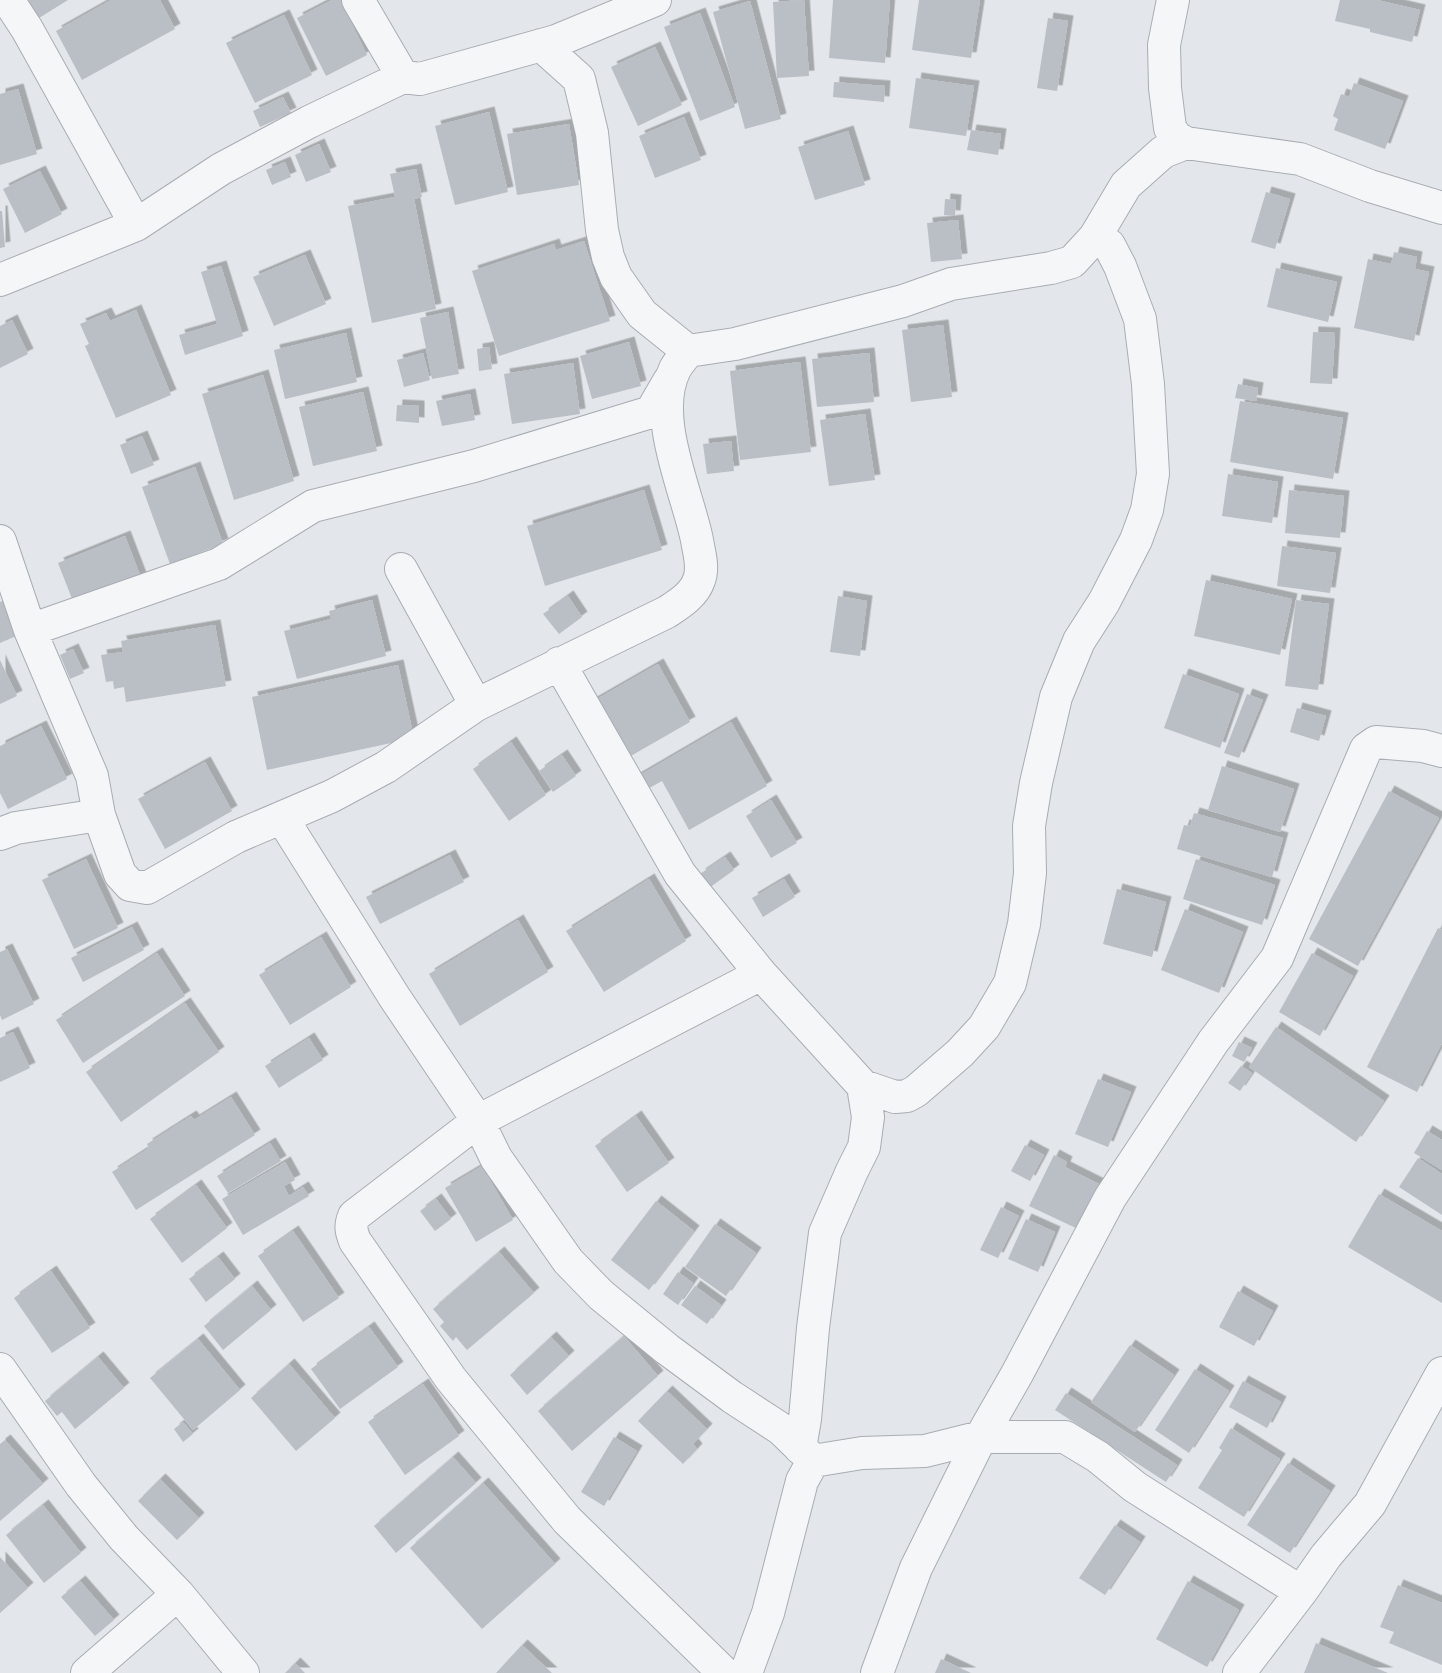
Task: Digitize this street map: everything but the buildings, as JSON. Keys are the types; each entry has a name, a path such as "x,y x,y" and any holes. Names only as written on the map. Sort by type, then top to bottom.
{"street":[{"path":"8,0 27,29 136,225"},
{"path":"358,0 403,77"},
{"path":"0,280 136,225 221,170 309,122 403,77 420,79 556,41 655,0"},
{"path":"1173,0 1164,45 1165,88 1173,141"},
{"path":"541,45 579,79 592,132 602,230 608,257 616,277 642,314 681,360"},
{"path":"1173,141 1300,159 1370,186 1442,208"},
{"path":"30,630 219,564 313,506 474,466 651,412 681,360 903,301 951,284 1051,268 1072,262 1095,237 1126,184 1173,141"},
{"path":"559,663 680,874 761,974 863,1086 895,1097 907,1096 916,1091 960,1053 984,1027 1010,983 1024,924 1029,883 1029,826 1036,783 1056,697 1079,641 1104,602 1136,540 1147,510 1153,474 1148,384 1140,319 1120,266 1109,245 1095,237"},
{"path":"0,542 30,630 92,776 99,815 120,874 130,885 147,888 236,837 332,796 386,767 476,705 667,612 690,595 699,581 702,564 672,451 666,405 681,360"},
{"path":"401,569 476,705"},
{"path":"878,1673 916,1568 981,1437 1110,1198 1213,1042 1277,958 1366,749 1376,742 1423,746 1442,751"},
{"path":"0,834 16,828 99,815"},
{"path":"282,818 389,989 478,1121 496,1158 568,1261 602,1295 667,1349 781,1429 806,1454 925,1451 981,1437 1065,1437 1098,1456 1135,1487 1301,1592"},
{"path":"724,1673 567,1520 451,1379 355,1241 351,1231 354,1216 478,1121 761,974"},
{"path":"746,1673 768,1614 802,1481 806,1454 805,1419 813,1328 825,1233 864,1147 868,1117 863,1086"},
{"path":"0,1369 81,1485 124,1538 177,1594 243,1673"},
{"path":"1239,1673 1326,1556 1370,1504 1442,1372"},
{"path":"87,1673 177,1594"}]}
